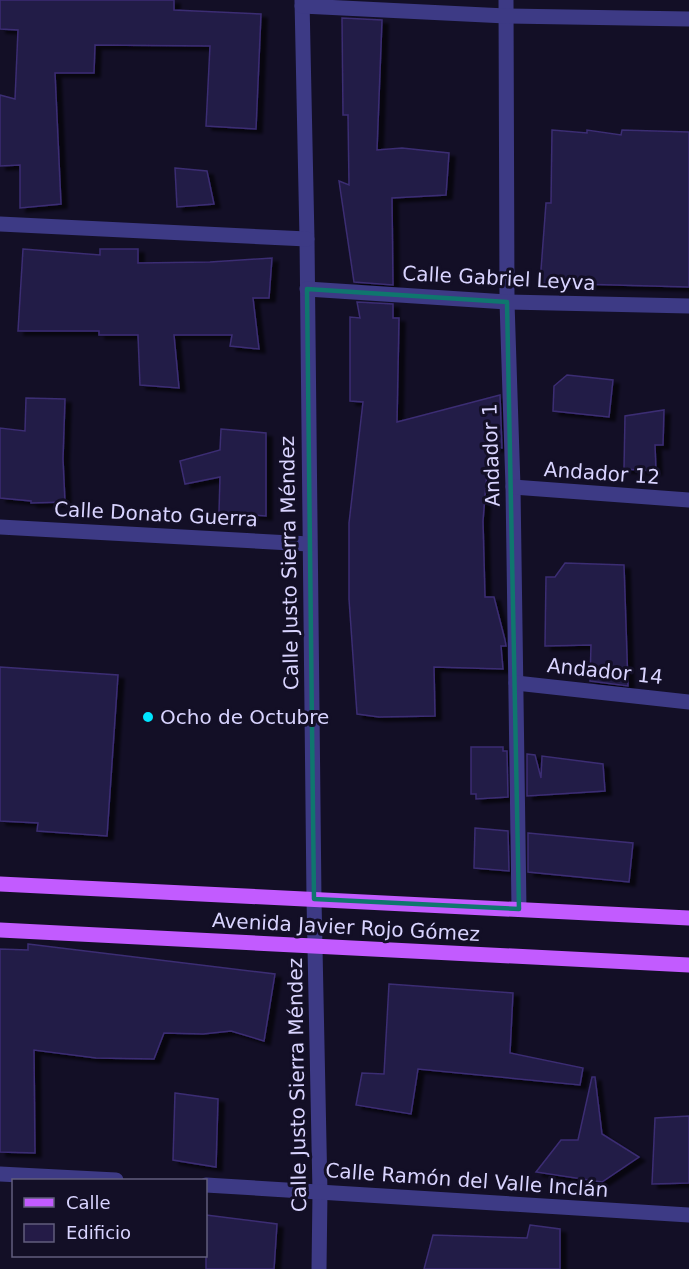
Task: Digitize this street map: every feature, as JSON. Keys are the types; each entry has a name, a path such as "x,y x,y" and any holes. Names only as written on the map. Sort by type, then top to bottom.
{"main road":[{"name":"Avenida Javier Rojo Gómez","path":"0,884 689,918"},
{"name":"Avenida Javier Rojo Gómez","path":"0,930 689,965"}],"street":[{"name":"Andador 1","path":"506,0 507,302 513,488 519,909"},
{"path":"302,3 506,16 689,19"},
{"name":"Calle Justo Sierra Méndez","path":"302,3 320,1192 319,1269"},
{"path":"0,224 307,239"},
{"name":"Calle Gabriel Leyva","path":"307,289 507,302 689,306"},
{"name":"Andador 12","path":"513,488 689,500"},
{"name":"Calle Donato Guerra","path":"0,527 309,544"},
{"name":"Andador 14","path":"516,682 689,702"},
{"path":"0,1174 97,1179"},
{"name":"Calle Ramón del Valle Inclán","path":"207,1185 689,1215"}],"highlighted area":[{"path":"307,289 507,302 519,909 314,899"}],"building":[{"path":"0,0 174,0 174,10 261,14 256,129 206,126 210,46 95,45 94,73 55,73 61,204 20,208 20,165 0,166 0,95 15,99 18,30 0,29"},
{"path":"342,18 382,20 377,150 402,148 449,153 446,195 392,198 393,285 354,282 339,181 349,185 348,115 343,115"},
{"path":"552,130 587,133 587,130 621,135 622,130 689,132 689,287 540,283 546,203 551,203"},
{"path":"175,168 207,171 214,204 177,207"},
{"path":"23,249 100,255 100,249 138,249 138,263 272,258 269,298 253,298 259,349 230,346 232,335 174,335 179,388 140,385 138,335 99,335 99,331 18,331"},
{"path":"357,302 393,304 393,318 399,318 397,422 500,395 502,448 489,447 483,521 485,597 494,597 505,640 506,646 501,646 503,669 434,667 435,716 379,717 357,714 349,599 349,523 363,402 350,401 350,317 360,318"},
{"path":"567,375 613,380 609,417 553,411 554,386"},
{"path":"26,398 65,399 63,459 65,502 31,503 31,501 0,498 0,428 25,431"},
{"path":"664,410 663,445 655,445 656,471 624,469 625,416"},
{"path":"221,429 266,433 266,516 219,512 220,477 185,484 180,461 220,450"},
{"path":"565,563 624,565 628,686 590,681 591,645 545,646 546,577 555,577"},
{"path":"0,667 118,675 107,836 37,831 38,823 0,821"},
{"path":"471,747 503,747 503,751 507,751 508,797 476,799 476,794 471,794"},
{"path":"527,754 535,755 541,778 542,756 603,764 605,791 527,796"},
{"path":"475,828 508,831 509,871 474,868"},
{"path":"528,833 633,843 629,882 528,872"},
{"path":"28,944 275,974 264,1041 231,1031 203,1034 164,1033 154,1059 96,1058 34,1050 35,1153 0,1152 0,949 28,950"},
{"path":"389,984 513,993 510,1053 583,1068 580,1085 418,1069 411,1114 356,1105 362,1073 384,1074"},
{"path":"592,1077 595,1077 602,1134 639,1157 602,1182 536,1172 561,1140 578,1140"},
{"path":"175,1093 218,1099 216,1167 173,1160"},
{"path":"689,1116 689,1183 652,1184 655,1118"},
{"path":"207,1215 277,1224 274,1269 206,1269"},
{"path":"530,1225 560,1229 560,1269 424,1269 433,1235 527,1238"}],"place":[{"name":"Ocho de Octubre","path":"148,717"}]}
